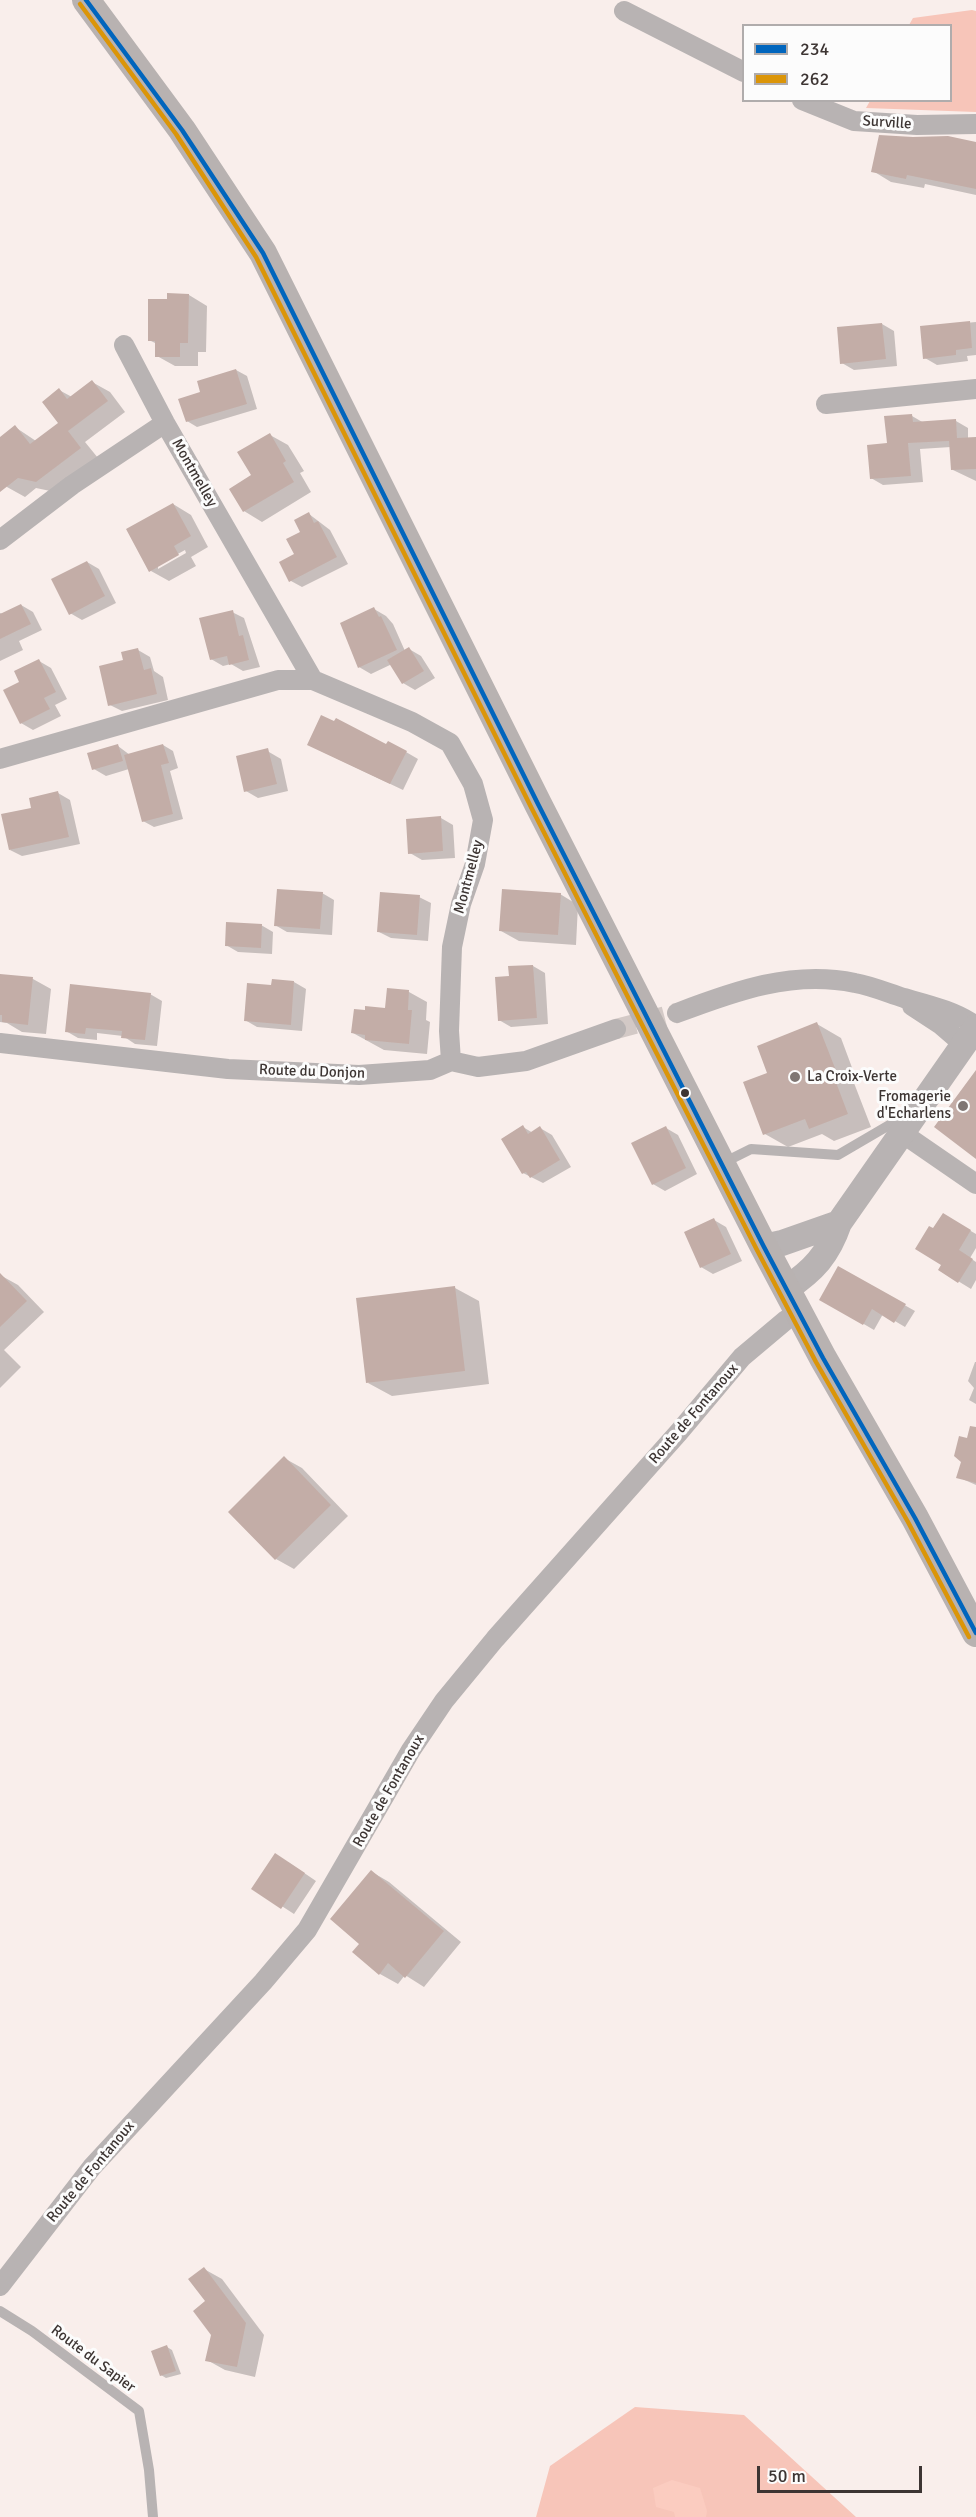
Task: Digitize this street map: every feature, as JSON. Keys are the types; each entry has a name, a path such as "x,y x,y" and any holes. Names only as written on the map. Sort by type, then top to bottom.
{"main road":[{"path":"86,0 182,130 263,253 538,804 764,1247 792,1301 915,1518 976,1633"}],"street":[{"path":"624,10 742,71"},
{"name":"Surville","path":"807,102 854,121 917,125 976,124"},
{"name":"Montmelley","path":"124,345 165,423 313,680"},
{"path":"826,404 976,389"},
{"name":"Montmelley","path":"0,540 72,485 165,423"},
{"name":"Montmelley","path":"0,759 278,680 313,680 412,722 450,743 473,784 483,820 475,864 461,904 451,955 448,1031 451,1061"},
{"path":"676,1013 742,989 796,979 856,983 892,994 941,1025 972,1032 839,1223 831,1245 807,1273 792,1301"},
{"name":"Route du Donjon","path":"0,1044 228,1069 359,1075 430,1070 451,1061 478,1067 525,1061 616,1029"},
{"path":"902,1132 976,1184"},
{"path":"764,1247 839,1223"},
{"name":"Route de Fontanoux","path":"0,2286 92,2167 263,1982 307,1930 411,1750 444,1701 495,1639 742,1357 786,1320 792,1301"}],"lane":[{"path":"722,1164 751,1149 838,1155 891,1124 902,1132"},
{"name":"Route du Sapier","path":"0,2311 140,2411 153,2517"}],"shaded area":[{"path":"976,11 976,112 866,108 869,102 952,102 952,24 910,24 913,18"},
{"path":"635,2407 744,2415 856,2517 536,2517 550,2466"},
{"path":"672,2480 700,2488 707,2511 706,2517 675,2517 674,2512 656,2507 653,2488"}],"building":[{"path":"879,135 948,136 976,142 976,189 907,175 906,179 871,172"},
{"path":"167,293 189,294 188,343 180,343 180,357 155,357 155,341 148,341 148,299 167,299"},
{"path":"970,321 972,348 956,350 956,355 923,359 920,326"},
{"path":"882,323 886,359 840,364 837,327"},
{"path":"236,369 247,404 186,422 178,399 200,392 197,381"},
{"path":"92,380 108,401 68,431 81,448 36,482 18,478 0,492 0,437 15,425 30,444 58,423 42,402 59,388 67,399"},
{"path":"912,414 913,422 956,419 957,438 976,437 976,469 951,470 949,441 908,443 911,476 870,479 867,445 887,443 884,416"},
{"path":"270,433 286,461 283,463 294,482 243,512 229,489 251,475 237,452"},
{"path":"173,503 191,536 174,546 179,555 149,572 126,529"},
{"path":"309,512 314,523 318,521 337,557 289,582 279,562 294,554 286,539 300,532 294,520"},
{"path":"87,561 105,596 69,615 51,579"},
{"path":"21,604 31,624 0,639 0,614"},
{"path":"374,607 379,617 381,616 397,650 358,668 340,623"},
{"path":"233,610 239,636 243,635 249,660 229,665 227,656 210,660 199,618"},
{"path":"409,647 424,671 402,684 387,660"},
{"path":"138,648 144,670 151,668 157,694 108,706 99,666 123,660 121,652"},
{"path":"39,659 56,692 44,698 50,709 20,724 3,690 19,682 14,671"},
{"path":"321,715 334,721 336,718 386,744 388,741 407,751 390,784 307,745"},
{"path":"118,744 123,761 92,770 87,753"},
{"path":"163,744 169,763 161,765 173,814 142,822 124,755"},
{"path":"268,748 277,784 244,792 236,756"},
{"path":"58,791 69,837 9,850 1,814 31,808 29,798"},
{"path":"441,816 443,851 408,854 406,819"},
{"path":"277,889 323,892 320,929 274,926"},
{"path":"502,889 561,893 558,935 499,931"},
{"path":"380,892 420,895 417,935 377,932"},
{"path":"226,922 262,924 261,948 225,946"},
{"path":"533,965 537,1018 498,1021 495,977 509,976 508,966"},
{"path":"0,974 33,977 28,1025 2,1022"},
{"path":"272,979 294,981 291,1025 244,1021 247,983 271,985"},
{"path":"70,984 151,993 145,1040 121,1038 122,1031 86,1028 85,1034 65,1032"},
{"path":"387,988 409,990 408,1010 412,1010 409,1044 365,1040 365,1035 351,1033 354,1009 365,1010 365,1006 385,1008"},
{"name":"La Croix-Verte","path":"817,1022 835,1068 831,1069 848,1114 809,1129 805,1119 763,1135 743,1082 767,1073 757,1046"},
{"name":"Fromagerie d'Echarlens","path":"976,1070 976,1159 934,1127"},
{"path":"523,1125 528,1134 540,1126 560,1160 530,1178 526,1172 522,1174 501,1139"},
{"path":"666,1126 686,1168 652,1185 631,1143"},
{"path":"943,1213 971,1230 959,1250 973,1259 958,1283 938,1270 941,1265 915,1249 929,1226 933,1228"},
{"path":"714,1218 731,1254 700,1268 684,1232"},
{"path":"838,1266 906,1304 894,1323 872,1309 863,1325 819,1300"},
{"path":"0,1273 27,1301 0,1327"},
{"path":"455,1286 465,1371 366,1383 356,1298"},
{"path":"970,1426 976,1427 976,1483 956,1478 961,1462 954,1456 959,1436 967,1438"},
{"path":"284,1456 331,1505 275,1560 228,1512"},
{"path":"275,1853 305,1873 281,1909 251,1889"},
{"path":"371,1870 444,1931 405,1978 388,1963 379,1975 352,1952 359,1944 330,1919"},
{"path":"204,2267 246,2323 237,2367 205,2361 211,2335 193,2311 205,2301 188,2279"},
{"path":"167,2345 176,2371 160,2376 151,2351"}],"tunnel":[{"path":"616,1029 677,1013"}],"transit line":[{"name":"234","path":"86,0 182,130 263,253 538,804 764,1247 823,1358 915,1518 976,1633"},
{"name":"262","path":"80,4 176,134 256,257 531,807 757,1250 816,1362 908,1522 969,1637"}],"place":[{"name":"La Croix-Verte","path":"795,1077"},
{"name":"Fromagerie d'Echarlens","path":"963,1106"}]}
